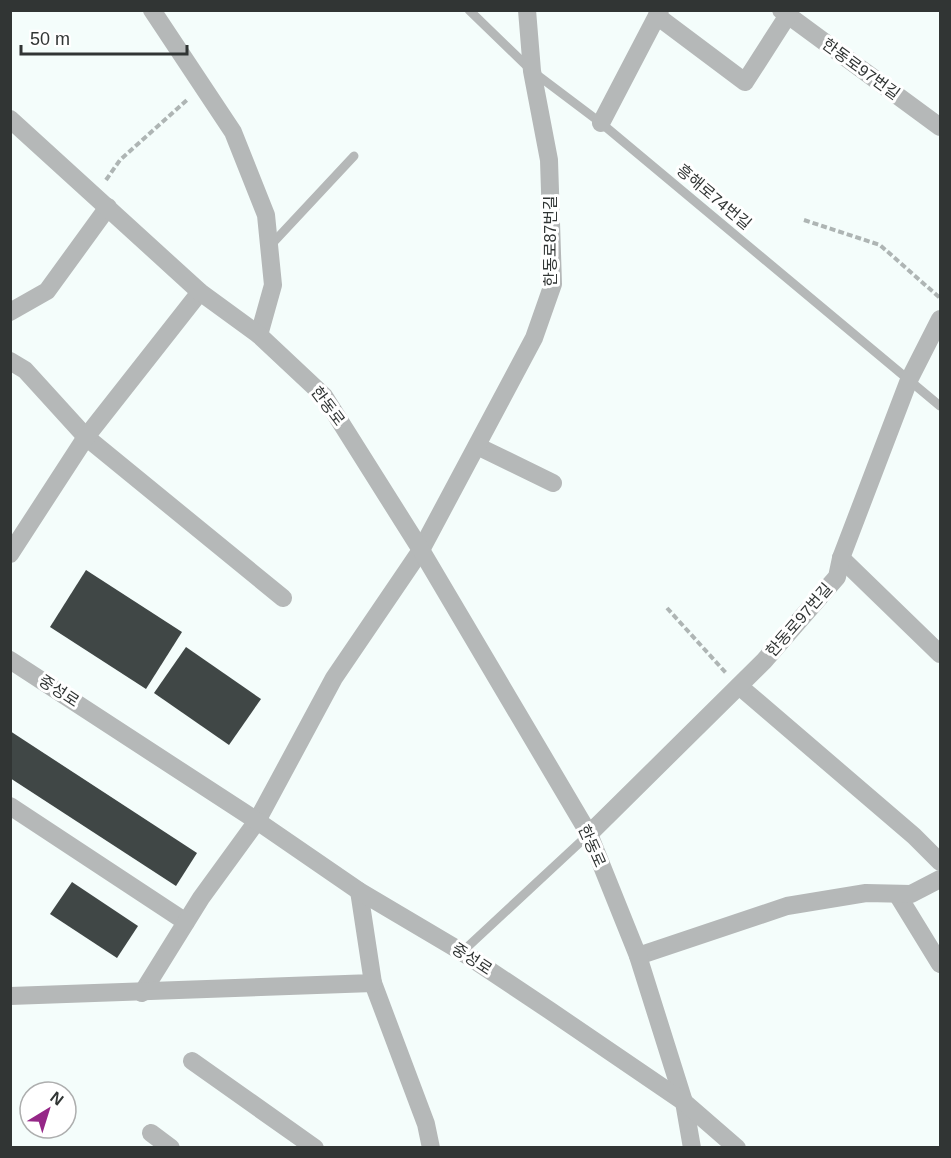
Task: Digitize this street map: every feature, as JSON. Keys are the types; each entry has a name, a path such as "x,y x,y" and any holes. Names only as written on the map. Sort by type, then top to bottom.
{"street":[{"path":"152,10 233,132 266,215 273,285 259,335"},
{"name":"한동로87번길","path":"422,550 534,338 553,284 549,160 532,71 527,10"},
{"path":"602,123 659,13 745,82 785,13"},
{"name":"한동로97번길","path":"785,13 940,127"},
{"name":"한동로","path":"10,119 201,292 259,335 324,396 422,550 589,834 638,956 684,1102 692,1148"},
{"path":"10,312 47,291 102,201"},
{"path":"10,554 86,437 201,292"},
{"name":"한동로97번길","path":"589,834 738,686 837,577 841,558 909,380 940,319"},
{"path":"10,361 25,370 86,437 283,598"},
{"path":"477,446 553,483"},
{"path":"142,993 186,922 258,821 334,678 422,550"},
{"path":"841,558 940,654"},
{"name":"중성로","path":"10,660 258,821 359,891 462,952 684,1102"},
{"path":"738,686 914,836 940,862"},
{"path":"10,806 186,922"},
{"path":"638,956 787,906 866,893 911,894 940,879"},
{"path":"359,891 373,983 426,1124 431,1148"},
{"path":"897,894 940,964"},
{"path":"10,996 373,983"},
{"path":"192,1061 315,1148"},
{"path":"684,1102 737,1148"},
{"path":"151,1133 171,1148"}],"lane":[{"name":"흥해로74번길","path":"469,10 532,71 602,123 940,406"},
{"path":"269,247 354,156"},
{"path":"462,952 589,834"}],"path":[{"path":"102,201 120,160 202,86"},
{"path":"804,220 880,245 940,297"},
{"path":"667,608 738,686"}],"building":[{"path":"86,570 182,632 146,689 50,627"},
{"path":"186,647 261,699 229,745 154,693"},
{"path":"10,731 197,853 176,886 10,778"},
{"path":"72,882 138,926 117,958 50,914"}]}
